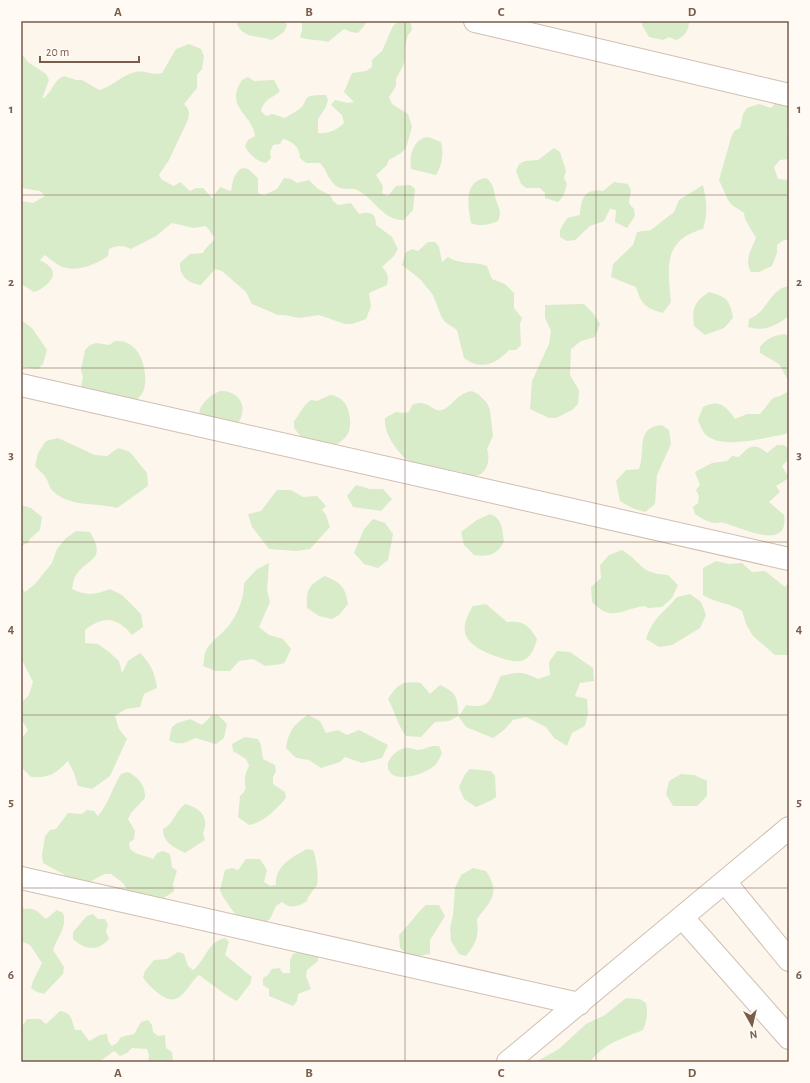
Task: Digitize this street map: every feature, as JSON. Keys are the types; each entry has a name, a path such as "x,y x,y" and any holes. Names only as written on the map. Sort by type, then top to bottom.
{"street":[{"path":"475,21 789,95"},
{"path":"21,385 789,559"},
{"path":"508,1062 789,828"},
{"path":"21,878 579,1004"},
{"path":"724,882 789,960"},
{"path":"682,917 789,1038"}],"green space":[{"path":"236,21 285,21 287,25 284,32 272,40 246,34 238,27"},
{"path":"302,21 368,21 358,33 344,29 328,42 300,37"},
{"path":"407,21 411,23 412,30 408,35 405,46 405,60 396,79 396,86 389,97 392,104 408,114 412,127 406,148 401,153 389,160 386,166 376,175 383,186 382,193 388,196 396,186 410,185 415,189 413,210 404,220 390,217 369,198 357,190 336,186 331,181 320,163 306,163 300,158 299,151 290,141 283,139 280,144 273,145 270,152 271,158 266,163 259,161 251,155 245,146 248,140 255,136 253,128 237,104 236,97 237,90 242,80 248,77 254,81 274,80 280,91 264,103 261,111 266,116 272,114 285,118 302,107 308,97 326,95 328,100 326,107 318,119 318,133 332,131 344,123 342,115 331,105 335,100 348,103 354,102 344,92 352,73 366,71 372,67 372,60 382,51 393,26 398,22"},
{"path":"642,21 689,21 686,33 682,37 676,40 669,37 663,40 649,37 642,25"},
{"path":"189,44 201,49 204,56 202,69 197,75 197,88 184,104 188,110 188,119 169,160 159,175 162,180 174,186 180,182 190,191 196,188 203,188 212,198 220,187 231,191 235,175 242,168 248,169 258,178 258,193 264,195 277,189 284,178 291,179 297,183 309,180 318,189 330,195 333,201 338,205 351,203 359,214 369,213 374,215 376,225 392,237 398,249 394,256 382,267 388,275 387,285 369,293 371,306 366,319 352,324 345,324 319,315 299,318 278,315 252,304 246,292 222,271 215,269 201,285 189,281 181,272 180,263 190,254 203,253 214,240 215,238 206,226 193,228 172,223 156,236 131,249 117,246 109,249 108,256 85,267 72,269 66,268 60,266 45,255 40,260 48,265 53,271 53,275 49,282 41,289 34,292 21,284 21,201 33,203 45,196 40,191 21,188 21,53 28,62 46,74 49,80 42,99 48,94 57,81 64,76 76,80 82,80 99,90 131,73 162,73 176,49"},
{"path":"789,91 789,120 787,130 789,136 789,159 780,160 774,167 778,179 789,180 789,239 782,241 777,245 777,253 772,266 759,272 751,272 748,260 756,238 745,219 744,213 732,205 728,200 719,180 731,138 734,131 740,128 743,114 747,108 759,104 771,108 785,93"},
{"path":"428,137 441,142 442,146 441,164 436,175 411,169 413,149 419,141"},
{"path":"554,148 560,152 566,171 564,178 567,184 563,196 558,202 545,198 545,193 540,188 526,188 521,184 516,171 519,164 525,161 538,160"},
{"path":"486,178 491,183 500,210 498,221 482,225 471,223 468,203 470,189 479,180"},
{"path":"614,182 628,184 631,190 629,203 634,209 635,216 627,228 615,222 616,210 610,209 604,221 590,226 575,240 567,241 560,237 560,230 567,218 580,215 581,204 585,196 592,191 603,191"},
{"path":"703,185 706,218 703,229 680,240 674,248 670,257 669,267 671,302 663,313 648,307 640,298 636,287 611,277 613,264 633,245 637,232 651,230 674,212 679,200"},
{"path":"428,242 435,242 439,247 442,262 448,257 457,261 487,266 492,279 505,284 514,293 514,308 522,318 520,324 521,345 516,350 509,350 494,362 482,365 470,362 464,358 457,330 445,322 441,316 433,295 420,279 402,265 406,252 412,249 418,251"},
{"path":"789,286 789,316 770,327 759,329 748,327 749,319 760,312 776,292"},
{"path":"709,292 727,300 731,307 733,318 724,328 705,335 694,326 693,314 697,302"},
{"path":"584,304 593,313 600,324 595,337 581,341 571,349 570,375 579,390 578,404 572,410 556,418 549,418 530,409 532,381 549,344 551,331 545,318 545,305"},
{"path":"21,320 32,328 47,350 43,364 38,369 21,367"},
{"path":"784,334 789,336 789,382 779,364 760,353 760,347 765,341"},
{"path":"115,341 126,342 133,346 141,357 145,372 145,386 143,392 132,404 105,417 93,411 80,391 83,377 81,370 85,350 90,345 96,343 109,345"},
{"path":"220,391 232,393 237,396 240,401 242,411 238,423 199,416 199,412 205,401"},
{"path":"472,391 478,394 487,403 490,410 493,436 487,449 487,467 481,474 472,476 457,471 450,471 433,474 416,467 400,453 389,436 385,418 396,412 409,412 412,405 418,403 426,404 435,410 442,410 449,406 462,394"},
{"path":"789,391 789,432 786,434 744,442 722,442 705,434 698,420 703,407 713,404 722,405 725,407 735,419 747,414 760,414 773,398"},
{"path":"330,395 336,396 345,403 350,419 348,434 333,446 303,439 294,428 294,421 308,402 311,400 317,401"},
{"path":"662,425 669,430 671,444 657,475 655,504 645,512 632,508 620,501 616,481 626,470 639,469 645,435 648,430"},
{"path":"58,438 95,455 107,456 118,448 130,452 147,473 148,486 117,508 73,502 65,499 51,489 45,476 35,466 38,453 46,441"},
{"path":"777,445 784,445 789,449 789,459 782,466 789,478 776,486 780,492 769,502 784,515 784,526 779,533 762,535 723,523 709,522 695,514 693,507 698,503 699,496 696,490 700,485 695,472 712,463 727,461 732,456 739,457 746,450 752,447 759,447 767,453"},
{"path":"356,485 370,489 383,489 392,499 381,511 353,507 347,496"},
{"path":"277,490 291,490 303,497 317,496 326,506 322,510 326,515 330,527 310,549 297,551 269,549 252,527 248,514 261,511"},
{"path":"21,505 31,508 42,517 40,530 30,539 28,543 21,546"},
{"path":"490,514 500,522 504,541 502,546 492,554 484,556 474,555 464,545 461,532 477,520"},
{"path":"373,519 385,523 393,534 388,560 378,568 364,564 354,553 364,529"},
{"path":"76,531 90,532 97,549 93,558 75,577 72,589 82,593 91,594 100,593 110,589 122,595 141,614 143,627 132,635 116,622 104,620 85,630 85,643 98,644 109,652 119,661 122,673 128,661 140,653 152,669 157,688 144,694 140,707 126,709 115,716 119,729 127,739 110,776 92,789 78,786 68,761 56,772 43,777 31,777 21,767 21,739 28,730 21,719 21,703 29,695 33,682 21,658 21,587 25,592 35,584 52,563 57,549 65,539"},
{"path":"622,550 642,567 652,572 668,575 678,585 672,598 662,607 648,608 645,606 617,613 611,613 599,608 592,602 591,587 601,578 600,565 609,555"},
{"path":"716,561 729,564 742,563 752,572 765,571 785,587 789,582 789,655 775,655 753,636 746,624 742,611 703,595 703,568"},
{"path":"269,563 267,590 270,602 259,627 269,635 283,639 291,649 285,662 282,664 265,666 253,659 239,661 230,671 216,671 203,666 205,653 208,647 226,629 238,611 244,590 244,583 257,569"},
{"path":"325,576 339,583 344,589 348,604 339,615 332,619 319,616 307,608 307,596 310,588 315,582"},
{"path":"690,594 701,602 706,615 700,628 672,645 659,647 646,639 655,620 677,597"},
{"path":"486,604 507,622 525,624 531,630 537,639 531,654 527,658 522,661 510,661 495,656 478,648 467,638 465,624 473,606"},
{"path":"557,651 570,652 593,668 594,681 580,683 575,696 587,699 588,713 585,726 572,733 567,746 554,738 546,727 526,717 513,720 504,730 493,738 466,727 458,716 449,721 435,722 421,737 406,736 400,727 388,699 398,686 405,683 421,683 430,694 440,685 451,691 456,697 459,716 466,705 482,705 490,700 501,676 520,673 538,679 550,675 549,662"},
{"path":"218,715 227,724 224,738 216,744 195,738 182,743 176,743 169,740 172,727 177,723 190,719 202,725 211,716"},
{"path":"308,715 320,721 326,733 338,730 347,735 359,730 388,745 382,758 362,763 345,757 340,762 321,768 309,760 296,758 286,748 290,733 295,725"},
{"path":"245,737 258,739 261,745 263,759 275,765 276,771 273,777 273,784 285,792 286,798 265,818 249,825 238,817 240,796 246,788 245,776 249,765 246,759 233,751 232,744"},
{"path":"432,746 439,746 442,753 437,763 430,769 409,777 398,777 389,771 388,763 390,759 401,749 411,748 417,750"},
{"path":"470,769 491,771 495,776 496,797 476,807 464,799 459,787 465,774"},
{"path":"128,772 141,782 145,794 145,798 131,813 128,819 135,831 134,839 129,843 130,849 136,853 153,859 157,853 163,851 170,854 172,867 177,871 173,884 174,891 158,900 149,900 131,896 123,883 111,874 104,874 79,888 73,885 63,874 43,863 42,855 45,836 50,830 56,829 68,813 82,814 87,810 94,811 98,816 105,806 121,774"},
{"path":"681,774 694,775 707,781 707,796 697,806 673,806 666,794 669,781"},
{"path":"185,804 195,808 202,814 205,822 203,833 205,840 185,853 167,841 163,834 163,829 170,824"},
{"path":"307,849 313,850 318,878 317,885 307,901 300,905 294,906 288,906 282,902 276,906 270,919 258,927 248,919 235,914 220,890 225,870 232,868 238,870 246,859 260,859 267,870 264,882 270,886 276,885 276,879 281,868 296,855"},
{"path":"473,868 486,871 493,886 493,891 490,902 477,919 478,930 476,939 473,947 466,956 459,954 451,941 450,928 453,915 455,888 461,875"},
{"path":"21,905 24,909 36,911 46,919 57,910 63,913 63,927 53,950 64,967 63,974 44,994 31,988 42,963 30,945 21,941"},
{"path":"426,905 439,905 445,916 430,940 430,954 411,957 400,948 399,935"},
{"path":"93,914 98,919 105,919 108,925 106,931 109,939 96,948 87,947 73,939 73,932 87,916"},
{"path":"225,938 229,942 225,955 252,977 250,984 237,1001 199,975 182,995 172,999 166,998 158,993 143,977 145,971 154,960 167,959 178,952 184,954 188,966 193,970 214,943"},
{"path":"305,950 318,955 318,961 307,970 306,976 311,989 298,994 297,1001 293,1006 269,996 269,989 263,985 263,978 268,975 272,969 279,968 283,973 290,973 290,960 293,954"},
{"path":"626,998 640,999 646,1003 647,1017 643,1030 607,1046 590,1062 536,1062 559,1049 586,1024 605,1015"},
{"path":"60,1011 69,1015 75,1030 81,1030 89,1041 100,1035 107,1034 108,1041 112,1046 117,1043 121,1037 134,1034 141,1022 148,1020 152,1025 153,1032 158,1036 165,1035 166,1048 172,1052 173,1059 171,1062 148,1062 149,1055 147,1049 132,1048 127,1053 120,1056 114,1051 99,1062 21,1062 21,1028 27,1019 40,1019 46,1024"}]}
